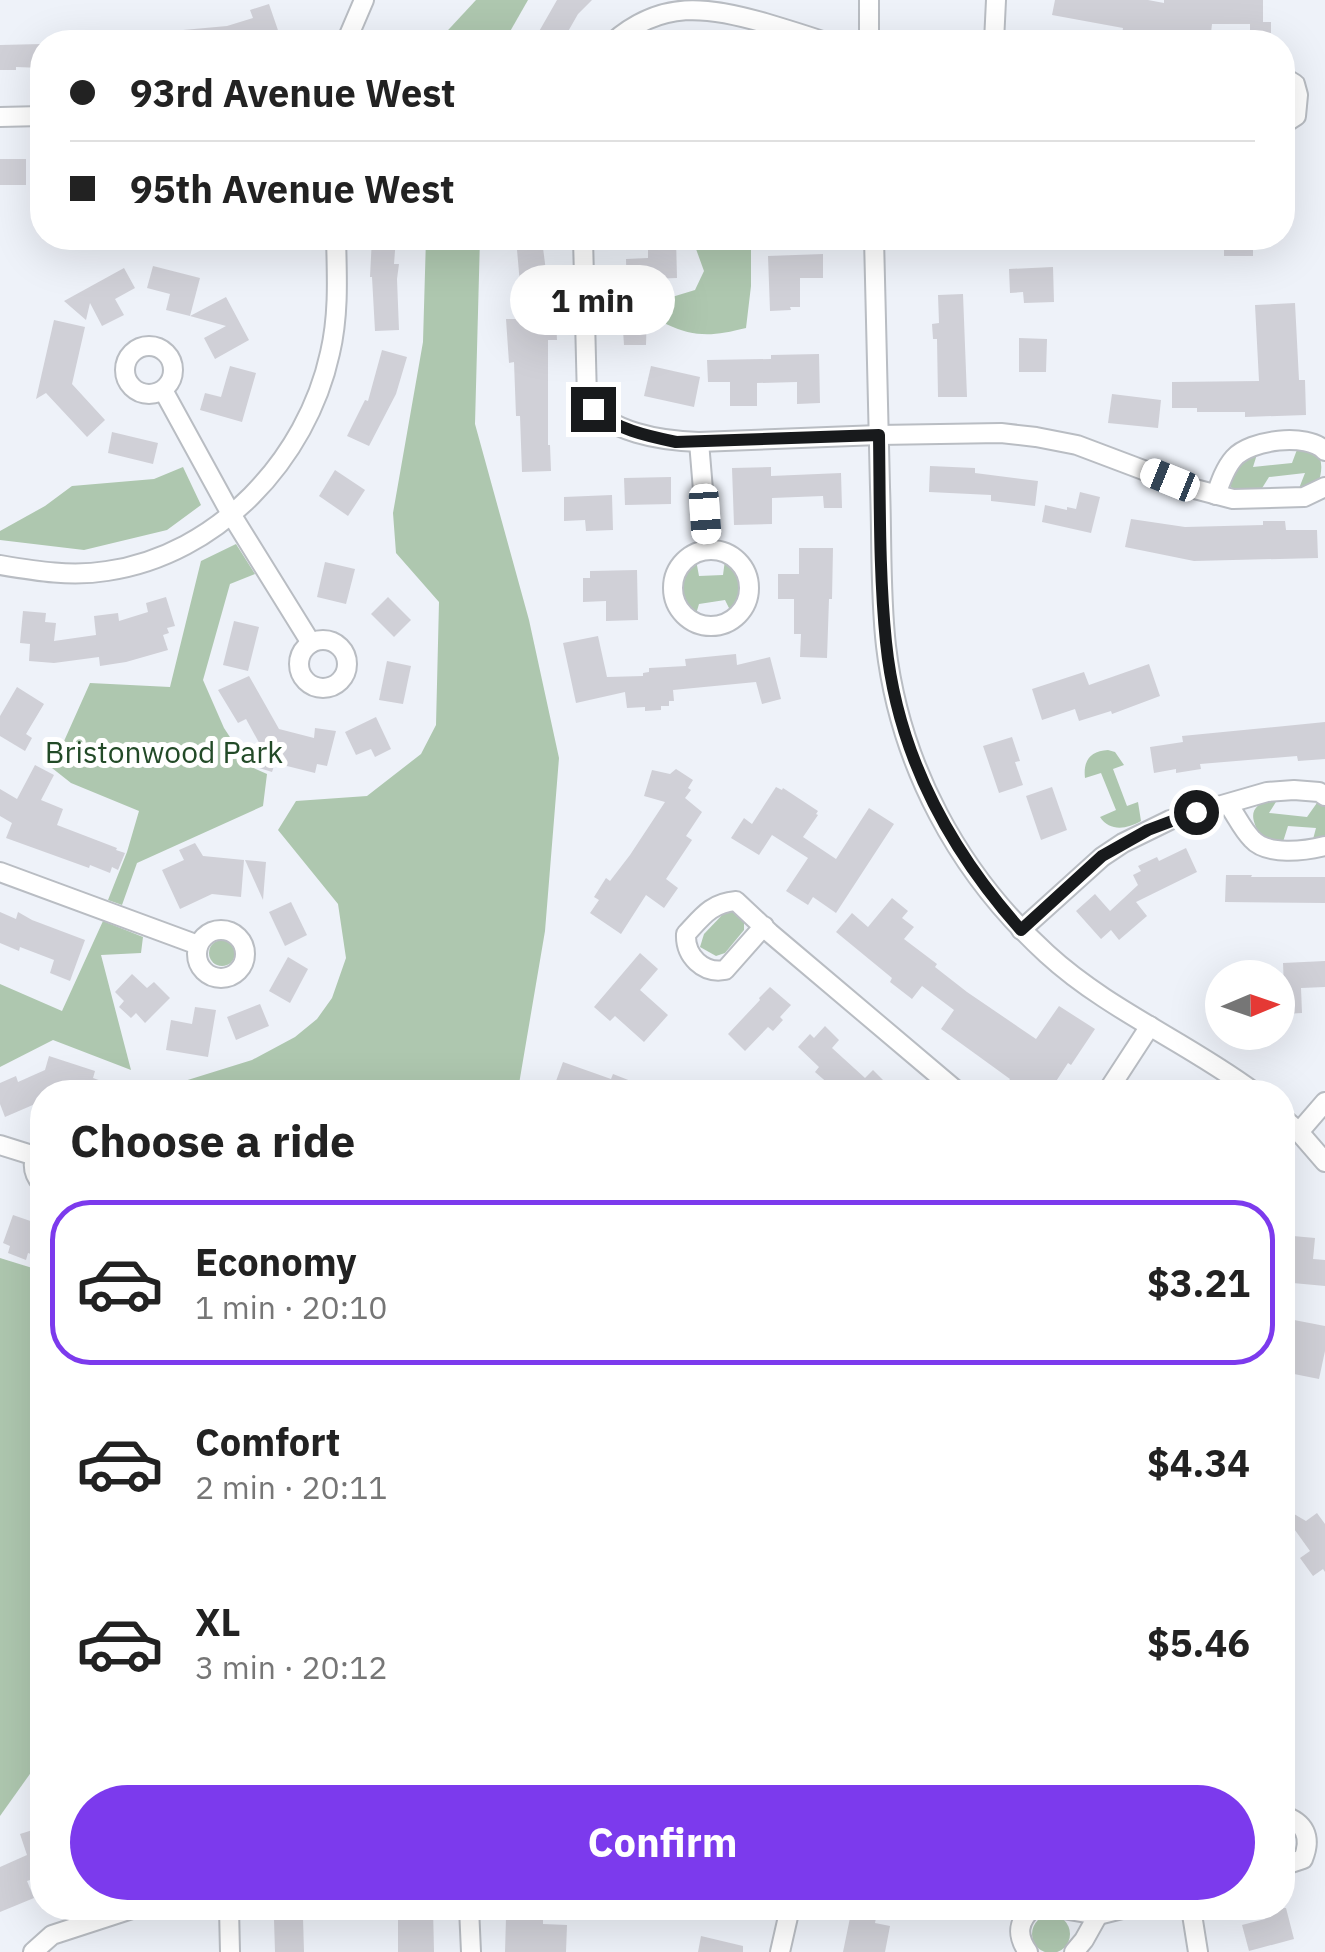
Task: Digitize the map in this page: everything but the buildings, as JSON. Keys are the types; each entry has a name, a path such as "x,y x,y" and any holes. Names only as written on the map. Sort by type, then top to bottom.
{"street":[{"path":"351,30 364,0"},
{"path":"868,0 869,30"},
{"path":"996,0 996,30"},
{"path":"628,30 666,10 705,7 785,30"},
{"path":"1295,84 1295,117"},
{"path":"0,117 30,116"},
{"path":"0,565 66,574 126,568 182,548 231,514 282,460 317,396 335,326 336,250"},
{"path":"582,250 587,393 593,409 605,420 654,438 699,442 1001,434 1077,445 1192,488 1233,499 1304,496 1325,486"},
{"path":"874,250 884,626 898,713 921,780 973,872 1021,930 1087,985 1238,1080"},
{"path":"162,390 231,514 311,643"},
{"path":"1216,495 1234,457 1257,444 1302,440 1319,444 1325,450"},
{"path":"699,442 708,550"},
{"path":"708,550 732,556 741,564 749,589 740,612 718,625 694,622 677,605 674,593 678,570 686,560 708,550"},
{"path":"1021,930 1102,856 1170,820 1267,792 1294,790 1325,796"},
{"path":"1228,804 1250,838 1260,846 1276,850 1325,846"},
{"path":"0,872 198,945"},
{"path":"764,926 725,970 709,970 686,949 686,934 718,904 736,901 944,1080"},
{"path":"1115,1080 1150,1026"},
{"path":"1300,1132 1325,1102"},
{"path":"1295,1128 1325,1162"},
{"path":"0,1145 30,1150"},
{"path":"1295,1819 1307,1832 1308,1846 1303,1858 1295,1861"},
{"path":"33,1952 52,1935 98,1920"},
{"path":"229,1920 230,1952"},
{"path":"470,1920 471,1952"},
{"path":"780,1952 787,1920"},
{"path":"1022,1920 1021,1942 1028,1952"},
{"path":"1074,1952 1095,1920"},
{"path":"1193,1920 1198,1952"}],"green space":[{"path":"476,0 528,0 511,30 448,30"},
{"path":"426,250 480,250 475,424 529,620 559,758 545,931 520,1080 188,1080 252,1060 295,1037 317,1019 332,998 346,958 338,904 278,830 296,801 367,796 421,754 436,725 439,602 396,553 393,513 423,342"},
{"path":"696,250 751,250 746,328 705,334 666,324 672,297 695,290 704,271"},
{"path":"1298,447 1312,450 1320,458 1318,484 1298,491 1305,473 1269,477 1259,493 1236,492 1230,486 1234,468 1259,448 1253,467 1292,463"},
{"path":"183,467 201,505 167,530 84,550 0,540 0,531 72,486 154,479"},
{"name":"Bristonwood Park","path":"236,544 255,574 230,584 203,680 224,728 249,766 267,774 263,806 137,863 122,905 108,900 139,811 71,783 52,768 90,683 170,687 201,561"},
{"path":"696,560 699,576 723,575 725,560 736,572 741,591 731,612 725,600 699,604 696,614 684,602 682,580"},
{"path":"1108,750 1115,752 1124,765 1113,769 1127,806 1138,802 1141,821 1130,826 1119,828 1104,822 1100,817 1116,810 1101,773 1085,778 1089,758"},
{"path":"1279,797 1269,813 1307,817 1319,800 1325,803 1325,839 1312,843 1316,828 1288,826 1282,845 1262,838 1254,822 1254,811 1262,803"},
{"path":"729,910 744,918 744,930 725,953 716,956 700,947 704,934"},
{"path":"103,921 143,937 141,953 101,955 131,1070 53,1040 0,1067 0,984 62,1011"},
{"path":"222,940 231,944 235,953 231,962 222,966 213,962 209,953 213,944"},
{"path":"0,1258 30,1267 30,1774 0,1816"},
{"path":"1037,1920 1065,1920 1069,1941 1058,1952 1044,1952 1033,1941"}],"route":[{"path":"593,409 605,420 676,442 879,435 886,644 898,713 936,812 973,872 1021,930 1102,856 1148,830 1196,812"}]}
